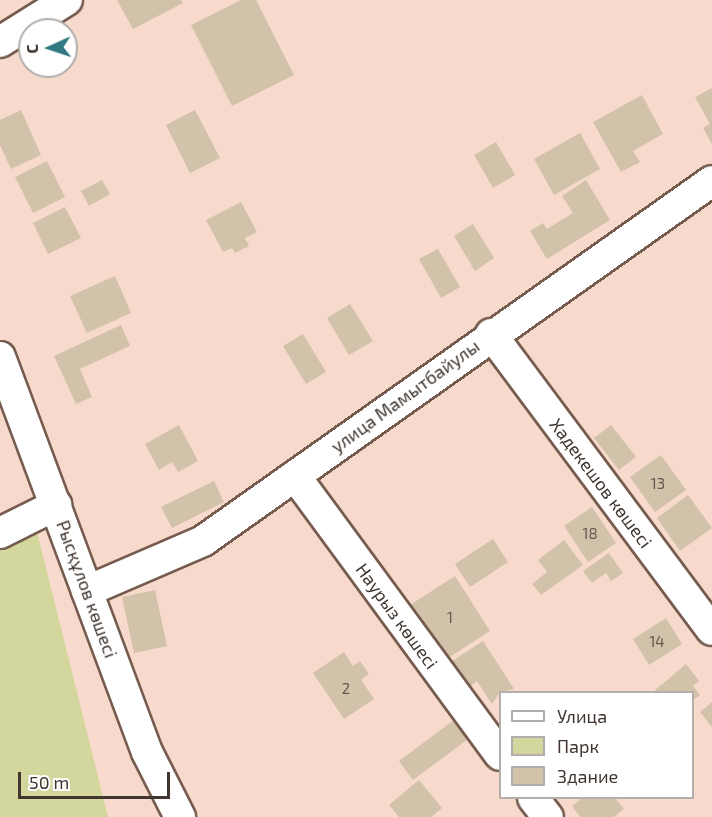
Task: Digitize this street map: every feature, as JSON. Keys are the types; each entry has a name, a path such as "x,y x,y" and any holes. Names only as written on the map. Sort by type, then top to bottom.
{"street":[{"path":"0,42 67,0"},
{"name":"улица Мамытбайулы","path":"87,591 203,541 491,334 709,190"},
{"name":"Хадекешов көшесі","path":"491,334 712,630"},
{"name":"Рысқұлов көшесі","path":"0,357 147,752 180,817"},
{"name":"Наурыз көшесі","path":"295,476 499,752"},
{"path":"0,533 56,505"},
{"path":"534,799 548,817"}],"green space":[{"path":"37,532 108,817 0,817 0,550"}],"building":[{"path":"117,0 181,0 183,3 133,29"},
{"path":"241,0 256,0 294,75 232,106 191,25"},
{"path":"712,88 712,144 703,128 710,124 695,97"},
{"path":"642,95 663,134 633,151 640,162 621,172 593,122"},
{"path":"21,110 41,155 11,169 0,145 0,120"},
{"path":"195,110 220,158 190,173 166,125"},
{"path":"580,133 600,169 554,195 534,159"},
{"path":"496,142 515,175 493,188 474,155"},
{"path":"47,161 65,197 33,213 15,177"},
{"path":"102,180 110,194 89,206 81,191"},
{"path":"586,180 610,220 547,259 530,231 543,223 547,229 573,213 562,196"},
{"path":"241,202 257,232 245,238 249,246 235,253 232,248 223,252 206,220"},
{"path":"65,207 81,238 48,254 33,223"},
{"path":"473,224 494,258 475,271 454,236"},
{"path":"438,249 460,287 441,298 419,259"},
{"path":"115,276 131,313 87,333 70,296"},
{"path":"350,304 373,341 349,355 327,318"},
{"path":"121,325 130,346 80,369 92,397 76,404 54,356"},
{"path":"303,334 326,372 306,384 283,346"},
{"path":"179,425 198,461 178,472 172,462 159,470 145,444"},
{"path":"611,425 636,457 619,470 594,438"},
{"path":"661,455 686,490 655,512 630,477"},
{"path":"214,481 224,502 172,528 161,507"},
{"path":"688,495 712,528 680,551 657,518"},
{"path":"592,507 616,543 588,562 564,526"},
{"path":"493,539 508,562 470,587 455,564"},
{"path":"564,540 583,565 541,595 532,584 547,572 538,560"},
{"path":"609,553 623,573 611,581 606,573 592,583 583,571"},
{"path":"455,576 490,631 445,660 410,605"},
{"path":"155,590 167,646 134,653 122,597"},
{"path":"666,618 682,644 649,665 633,639"},
{"path":"483,641 514,689 499,691 492,704 477,681 466,689 449,663"},
{"path":"344,652 353,666 360,661 369,674 361,680 374,699 344,719 313,673"},
{"path":"686,664 699,681 693,686 700,695 694,700 694,691 654,691"},
{"path":"712,702 712,727 700,712"},
{"path":"454,720 468,739 413,780 399,761"},
{"path":"419,780 442,808 431,817 399,817 389,805"},
{"path":"581,799 616,799 624,809 614,817 580,817 572,806"}]}
